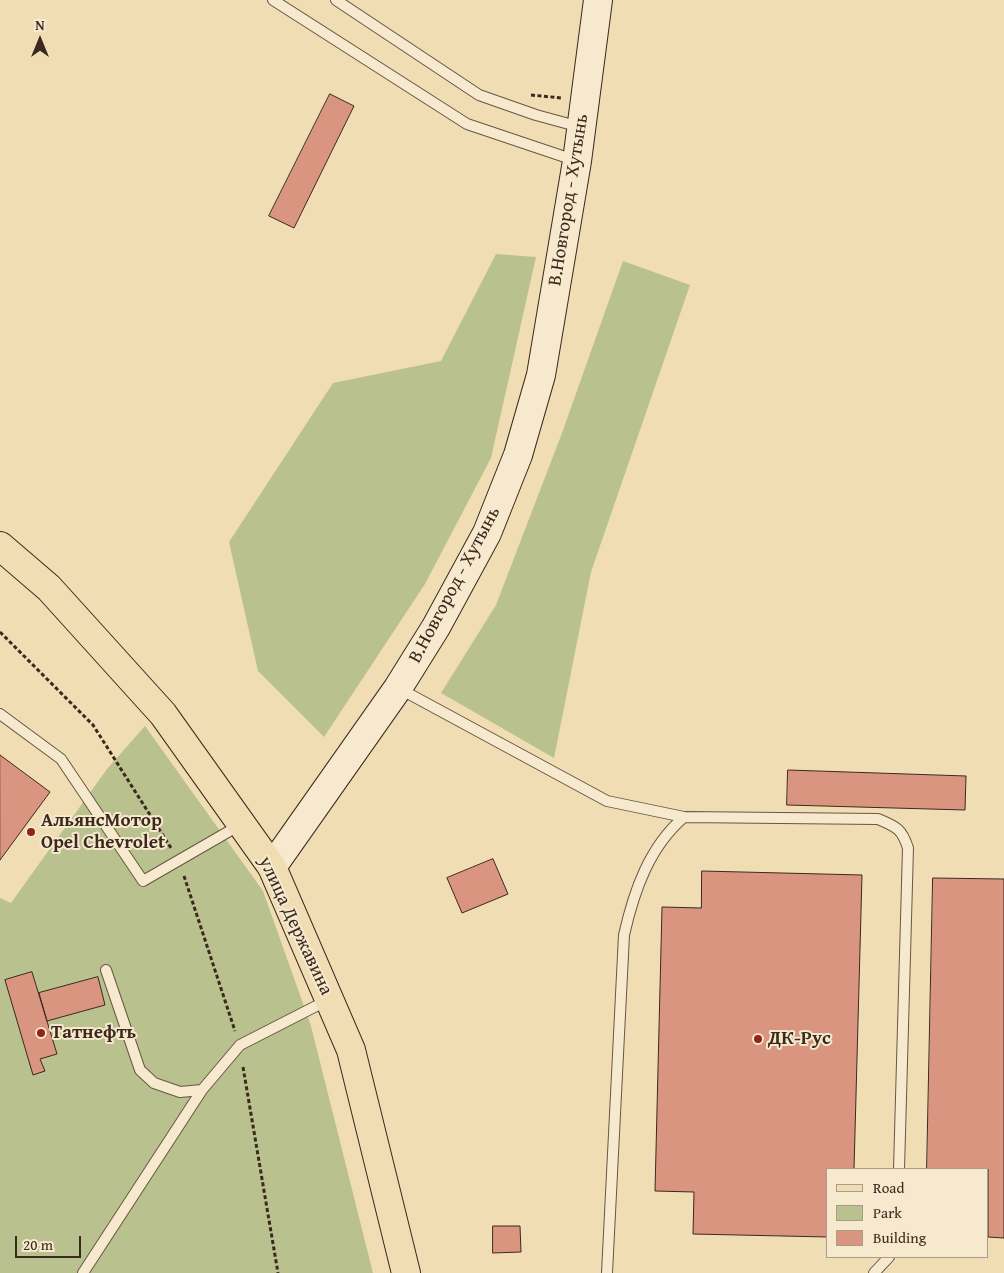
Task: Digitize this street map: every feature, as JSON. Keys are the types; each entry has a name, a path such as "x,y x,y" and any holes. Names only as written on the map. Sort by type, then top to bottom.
{"main road":[{"name":"улица Державина","path":"0,546 49,588 163,714 272,867 351,1050 406,1273"}],"street":[{"name":"В.Новгород - Хутынь","path":"272,867 398,688 436,627 487,533 518,455 541,375 577,161 598,0"}],"lane":[{"path":"273,0 467,124 577,161"},
{"path":"336,0 479,95 536,115 581,127"},
{"path":"398,688 608,801 684,816 878,820 893,825 903,833 908,848 899,1168"},
{"path":"0,714 61,759 144,881 242,824"},
{"path":"607,1273 624,935 630,909 642,875 659,843 684,816"},
{"path":"106,970 140,1070 154,1083 180,1092 202,1090"},
{"path":"83,1273 202,1090 240,1045 329,1000"},
{"path":"874,1273 888,1258"}],"path":[{"path":"0,632 93,725 180,861 240,1045 278,1273"}],"green space":[{"path":"496,254 536,257 491,458 425,584 324,737 258,671 229,542 333,383 441,361"},
{"path":"623,261 690,285 591,572 554,758 441,693 496,605 562,433"},
{"path":"145,726 263,891 311,1026 373,1273 0,1273 0,898 11,903 107,769"}],"building":[{"path":"330,94 354,106 294,228 269,216"},
{"path":"0,755 50,792 0,860"},
{"path":"788,770 966,776 965,810 787,805"},
{"path":"493,859 508,894 462,913 447,878"},
{"name":"ДК-Рус","path":"702,871 862,875 854,1168 826,1168 826,1237 693,1234 694,1192 655,1191 662,907 701,908"},
{"path":"933,878 1004,879 1004,1238 989,1237 989,1168 927,1168"},
{"path":"32,972 57,1054 40,1059 45,1071 33,1075 5,980"},
{"path":"98,977 105,1005 47,1021 39,993"},
{"path":"493,1226 520,1226 521,1252 493,1253"}],"place":[{"name":"АльянсМотор Opel Chevrolet","path":"31,832"},
{"name":"Татнефть","path":"41,1033"},
{"name":"ДК-Рус","path":"758,1039"}]}
